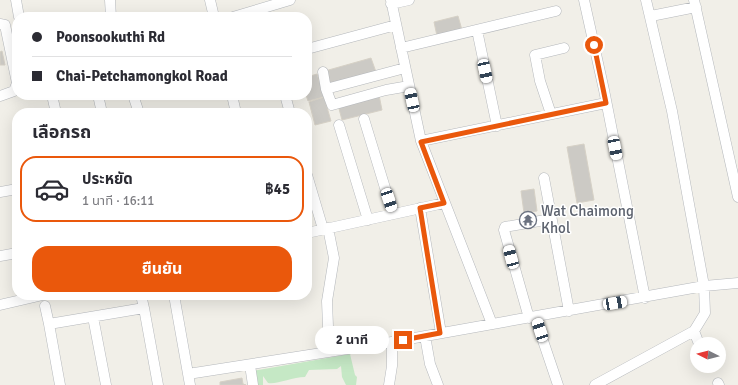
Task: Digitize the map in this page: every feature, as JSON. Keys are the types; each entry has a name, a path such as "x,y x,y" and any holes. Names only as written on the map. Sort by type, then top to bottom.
{"street":[{"path":"16,0 19,12"},
{"path":"110,0 111,12"},
{"path":"210,0 213,12"},
{"path":"250,12 290,0"},
{"path":"409,0 391,2 421,142 492,324"},
{"path":"584,0 645,298"},
{"path":"595,385 694,331 705,313 704,286 672,111 651,16 646,0"},
{"path":"651,16 695,3 738,197"},
{"path":"401,48 556,12"},
{"path":"0,24 5,25 12,59"},
{"path":"312,48 396,25"},
{"path":"476,30 497,126"},
{"path":"551,114 540,81 535,55 564,48"},
{"path":"326,89 405,68"},
{"path":"323,72 326,89 334,109 386,90 409,86"},
{"path":"0,96 12,92"},
{"path":"421,142 606,103"},
{"path":"364,119 393,214"},
{"path":"339,125 368,220"},
{"path":"544,178 570,311"},
{"path":"0,192 12,190"},
{"path":"312,198 326,228 334,258 327,300 329,352"},
{"path":"312,232 444,203"},
{"path":"420,208 440,333"},
{"path":"551,219 505,227 504,230 532,317 558,385"},
{"path":"0,256 12,254"},
{"path":"188,374 392,342 645,298 704,286 738,283"},
{"path":"0,305 22,300"},
{"path":"142,300 158,385"},
{"path":"175,300 190,385"},
{"path":"45,306 60,385"},
{"path":"49,324 144,308"},
{"path":"93,317 106,385"},
{"path":"694,331 696,337"},
{"path":"425,336 430,364 438,385"},
{"path":"390,385 392,342"},
{"path":"250,364 253,385"}],"green space":[{"path":"350,354 355,375 357,377 356,385 346,385 342,377 341,366 337,369 309,370 305,377 275,383 268,383 263,376 263,385 254,385 252,371"}],"building":[{"path":"458,16 462,30 437,36 434,22"},
{"path":"2,51 5,65 0,65 0,52"},
{"path":"371,58 376,72 329,86 325,71"},
{"path":"317,74 324,97 312,100 312,76"},
{"path":"379,95 382,110 342,120 338,105"},
{"path":"324,97 331,121 315,125 312,108 311,108 309,102"},
{"path":"584,144 594,200 577,203 567,147"},
{"path":"534,189 537,211 524,213 521,191"},
{"path":"242,378 243,384 246,385 220,385 220,382"}],"place":[{"name":"Wat Chaimong Khol","path":"528,220"}],"route":[{"path":"403,340 440,333 420,208 444,203 421,142 606,103 594,45"}]}
